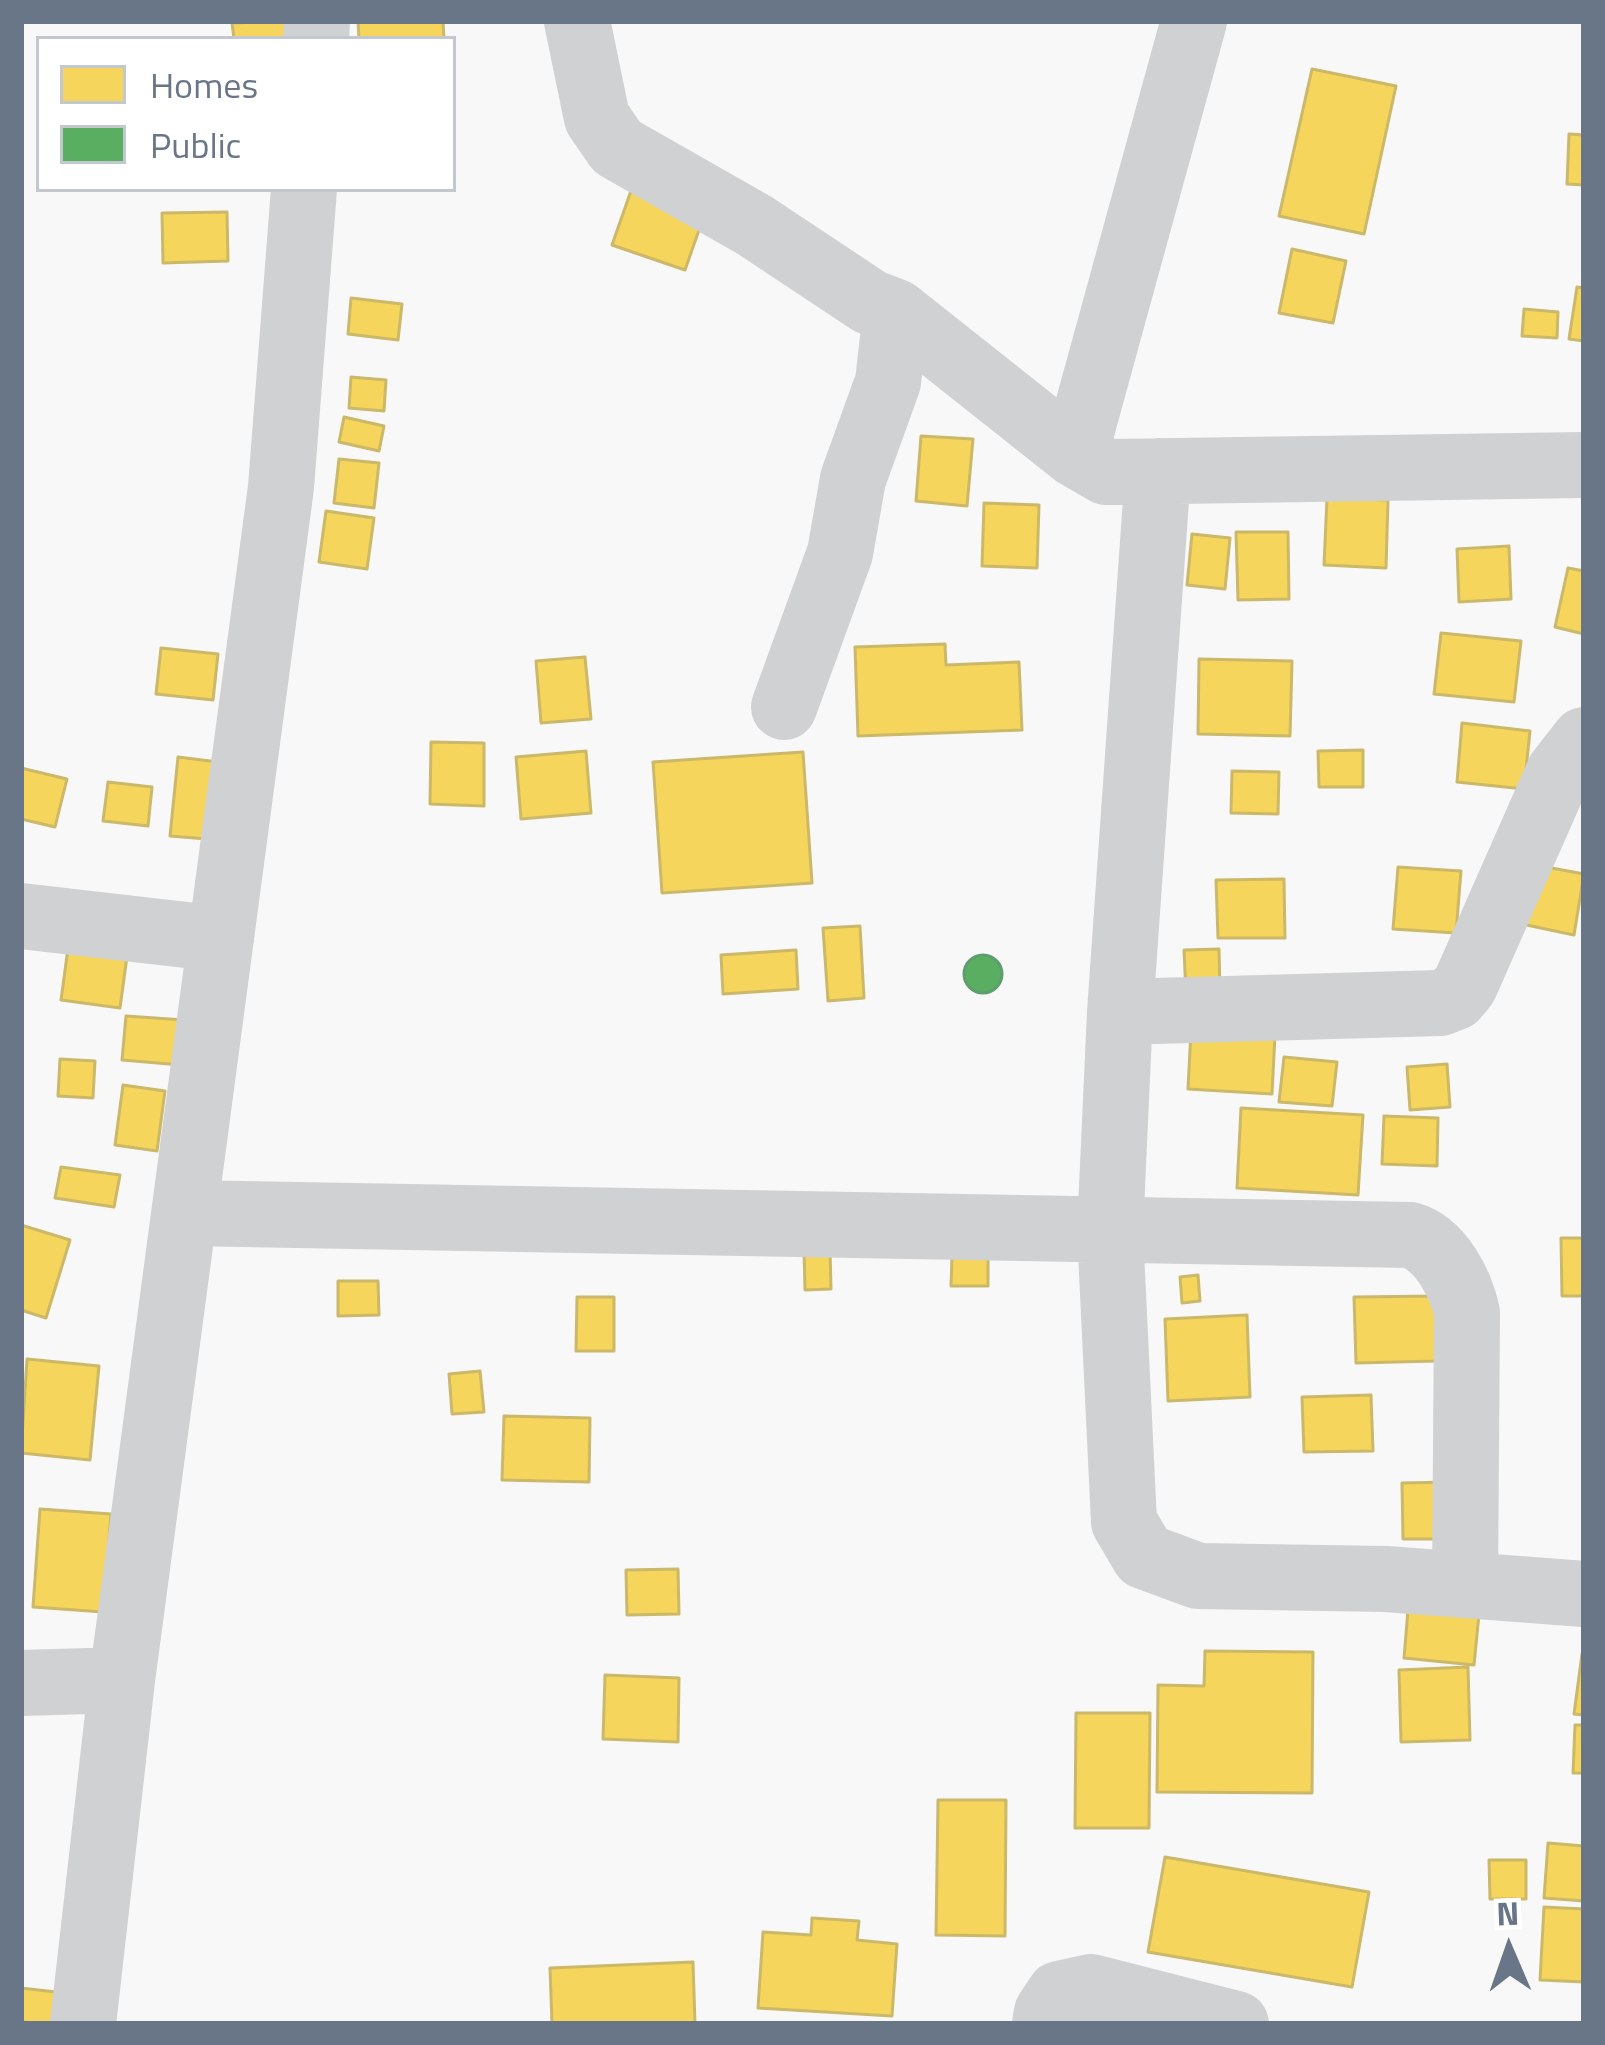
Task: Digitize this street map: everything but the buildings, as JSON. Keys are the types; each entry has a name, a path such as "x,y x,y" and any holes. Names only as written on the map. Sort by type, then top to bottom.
{"street":[{"path":"577,21 596,118 617,147 754,225 870,302 896,312 1075,454 1106,472 1584,465"},
{"path":"1075,454 1194,21"},
{"path":"83,2024 122,1680 215,1213 221,939 281,487 304,192"},
{"path":"784,707 840,554 853,479 888,382 896,312"},
{"path":"1159,471 1120,1012 1110,1231 1124,1522 1144,1556 1198,1576 1386,1579 1584,1594"},
{"path":"1120,1012 1440,1004 1455,998 1489,935 1558,772 1584,740"},
{"path":"21,916 221,939"},
{"path":"215,1213 1411,1234 1424,1238 1448,1268 1463,1294 1467,1313 1465,1585"},
{"path":"21,1683 122,1680"},
{"path":"1046,2024 1047,2012 1059,1994 1091,1987 1236,2024"}]}
